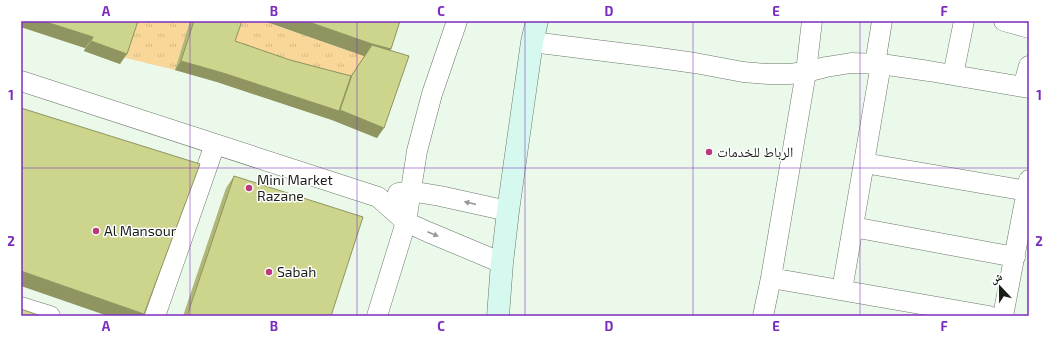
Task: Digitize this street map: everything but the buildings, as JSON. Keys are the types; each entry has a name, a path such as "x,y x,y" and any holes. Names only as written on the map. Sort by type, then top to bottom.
{"main road":[{"path":"498,316 508,211 534,31"}],"street":[{"path":"377,316 406,222 417,151 430,101 457,21"},
{"path":"762,316 771,278 806,72 812,21"},
{"path":"842,290 864,163 878,64 882,21"},
{"path":"953,75 964,21"},
{"path":"1004,21 1029,28"},
{"path":"534,31 652,57 743,72 768,74 806,72 851,63 878,64 1026,88 1029,66"},
{"path":"21,81 378,197 406,222 502,262"},
{"path":"155,316 215,144"},
{"path":"864,163 1028,185 1003,316"},
{"path":"378,197 410,191 508,211"},
{"path":"853,226 1015,257"},
{"path":"771,278 989,316"},
{"path":"21,306 50,316"}],"green space":[{"path":"134,21 190,21 175,70 122,57"},
{"path":"239,21 263,21 364,56 345,85 228,50"}],"place":[{"name":"الرباط للخدمات","path":"709,152"},
{"name":"Mini Market Razane","path":"249,188"},
{"name":"Al Mansour","path":"96,231"},
{"name":"Sabah","path":"269,272"}]}
